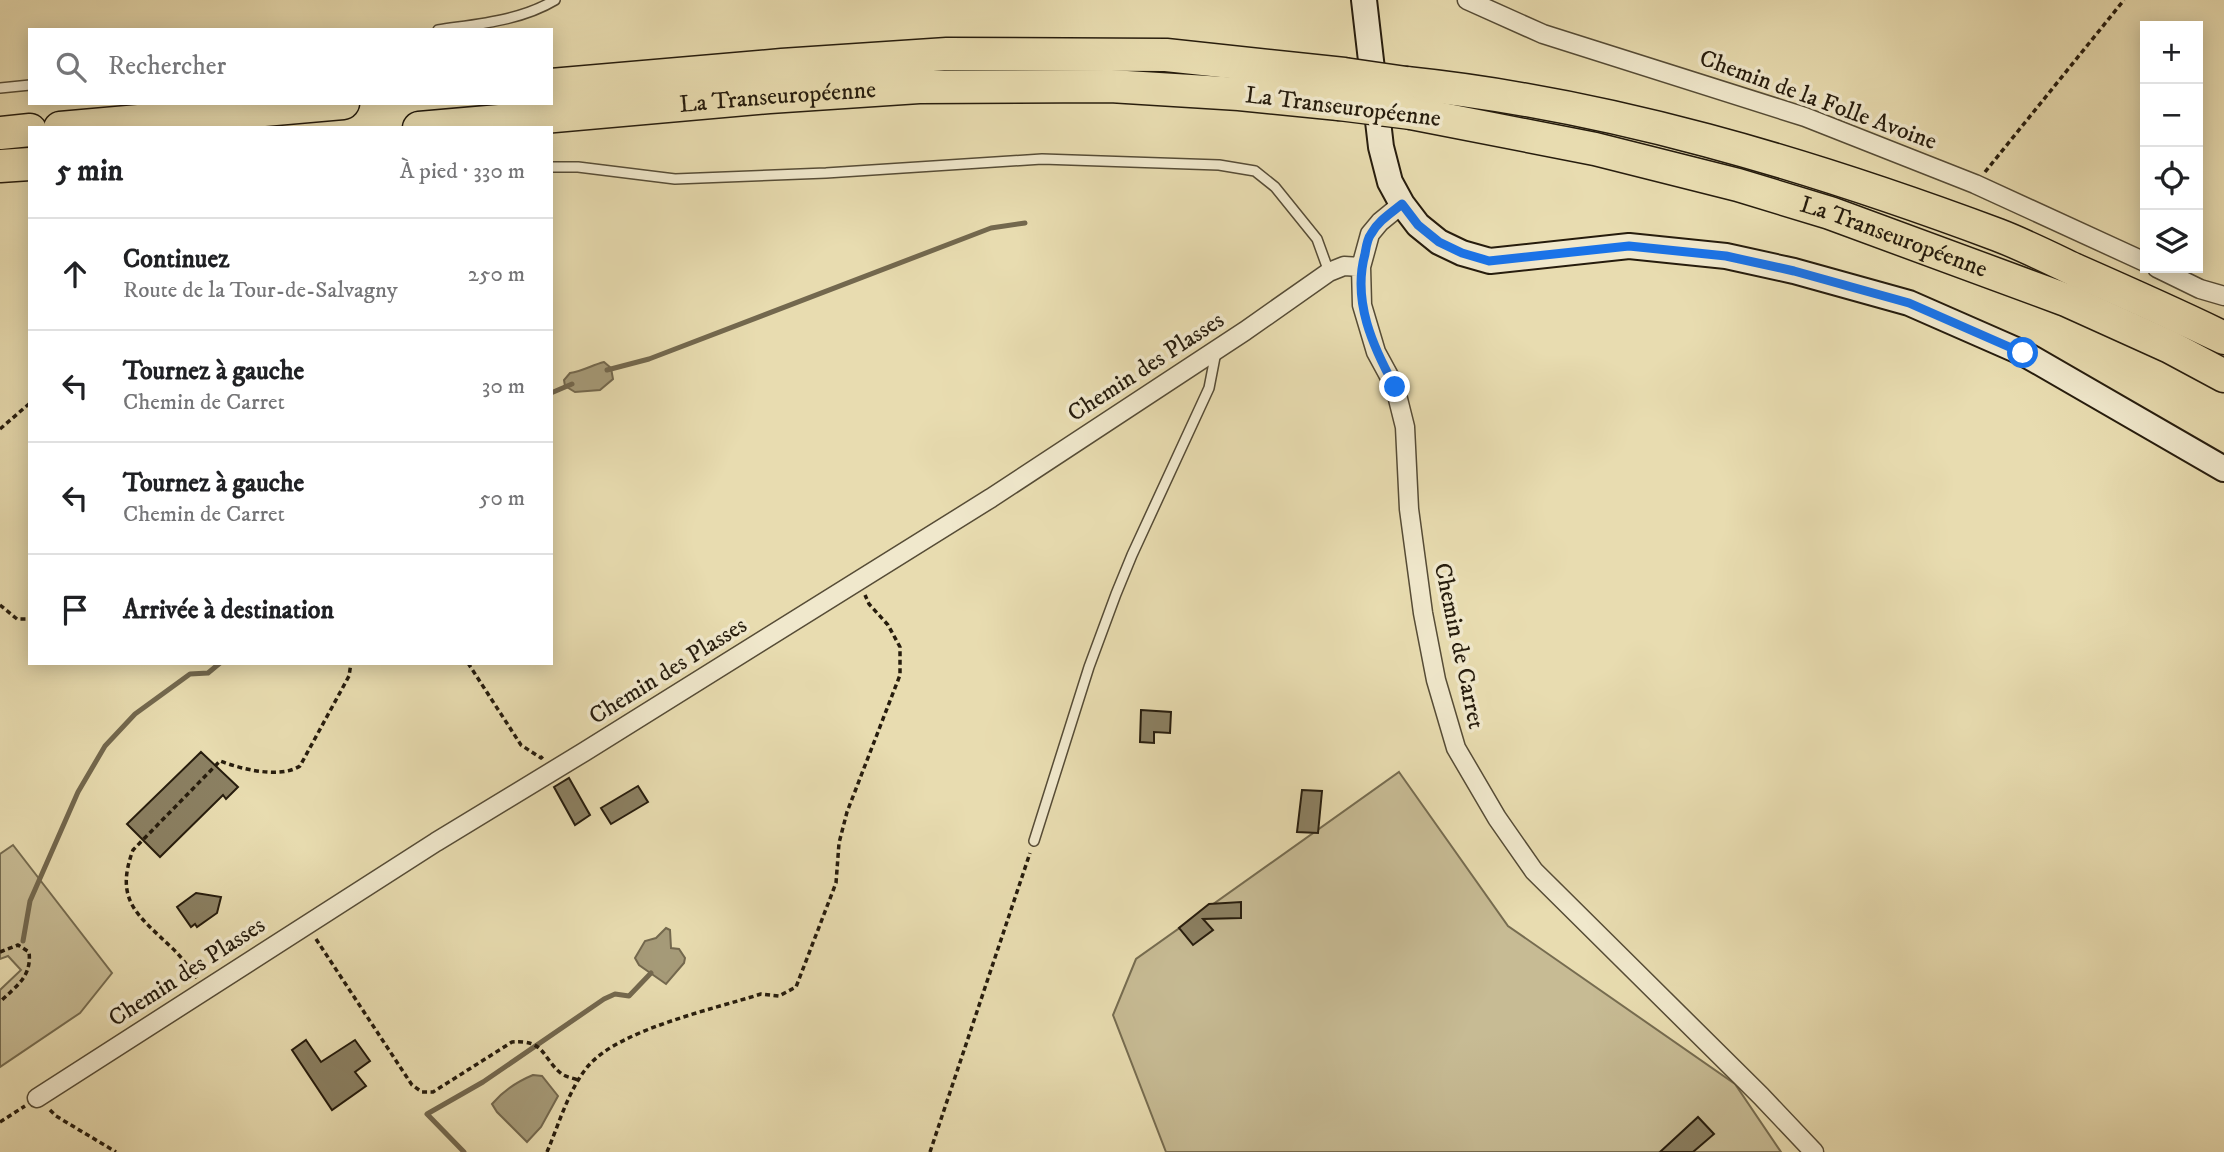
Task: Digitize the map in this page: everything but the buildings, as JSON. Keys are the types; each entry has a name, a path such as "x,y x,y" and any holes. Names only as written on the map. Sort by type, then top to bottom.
{"highway":[{"name":"La Transeuropéenne","path":"553,85 947,54 1166,55 1341,89 1408,98 1738,185 1830,213 2066,300 2170,347 2224,376"},
{"name":"La Transeuropéenne","path":"442,126 769,97 919,87 1110,86 1239,94 1341,89"},
{"name":"La Transeuropéenne","path":"1408,98 1460,89 1556,106 1655,128 1780,161 2000,236 2224,338"},
{"path":"84,126 320,105"},
{"path":"0,133 28,130"},
{"path":"0,166 28,163"}],"street":[{"path":"1364,0 1381,147 1390,181 1402,204 1418,225 1439,242 1462,253 1489,261 1629,246 1726,256 1794,271 1909,303 2023,353 2224,469"},
{"name":"Chemin de la Folle Avoine","path":"1467,0 1543,34 1772,104 1975,184 2140,260"},
{"name":"Chemin de Carret","path":"1402,204 1370,234 1361,267 1362,305 1376,352 1395,387 1405,427 1409,509 1423,613 1436,680 1456,748 1497,818 1534,872 1761,1096 1814,1152"},
{"name":"Chemin des Plasses","path":"37,1098 436,842 863,579 1216,350 1329,271 1344,266 1361,267"},
{"path":"2167,273 2200,289 2224,296"}],"lane":[{"path":"450,28 516,17 555,0"},
{"path":"0,88 28,85"},
{"path":"553,167 578,167 674,179 826,173 1042,159 1219,165 1255,171 1275,187 1317,240 1329,271"},
{"path":"1034,841 1089,667 1116,594 1209,388 1216,350"}],"path":[{"path":"1975,184 2124,0"},
{"path":"0,429 28,405"},
{"path":"547,1152 578,1080 590,1064 609,1048 634,1034 761,994 779,996 796,987 836,883 839,843 846,812 900,675 900,647 888,625 869,604 863,579"},
{"path":"0,605 17,619 28,619"},
{"path":"206,989 174,950 144,923 132,906 126,889 126,868 133,850 220,761 246,770 293,771 300,766 349,676 351,665"},
{"path":"469,665 521,745 541,758 551,751"},
{"path":"930,1152 1034,841"},
{"path":"314,920 314,931 319,945 412,1085 422,1092 433,1092 512,1042 526,1041 544,1051 562,1073 578,1080"},
{"path":"0,952 18,945 29,952 30,965 23,979 0,1002"},
{"path":"0,1122 37,1098 56,1116 116,1152"}],"shaded area":[{"path":"604,362 611,368 613,379 600,390 575,392 565,386 564,380 570,373"},
{"path":"1399,772 1508,926 1735,1084 1781,1152 1166,1152 1113,1015 1136,959"},
{"path":"13,845 112,973 80,1013 0,1067 0,990 21,970 8,956 0,959 0,854"},
{"path":"666,928 670,930 671,948 679,949 685,958 684,963 666,984 639,965 635,958 645,941 656,938"},
{"path":"533,1075 542,1076 558,1096 541,1127 527,1142 492,1104 511,1087"}],"waterway":[{"path":"607,370 649,359 991,228 1025,223"},
{"path":"553,392 572,384"},
{"path":"23,941 30,901 78,792 105,746 135,714 190,674 208,673 218,665"},
{"path":"464,1152 427,1114 483,1082 604,999 615,994 629,996 651,973"}],"route":[{"path":"1395,387 1376,352 1362,305 1361,267 1370,234 1402,204 1418,225 1439,242 1462,253 1489,261 1629,246 1726,256 1794,271 1909,303 2023,353"}]}
